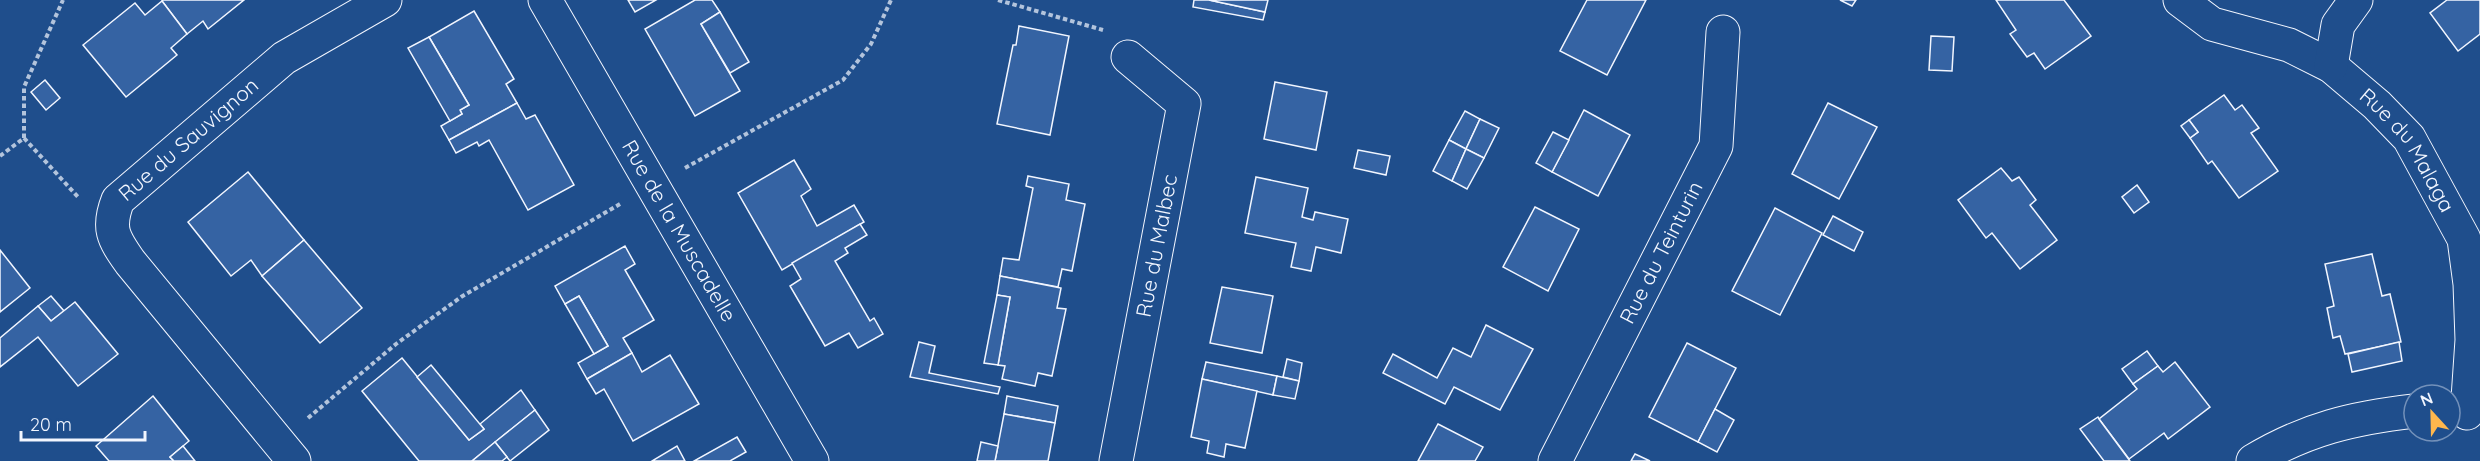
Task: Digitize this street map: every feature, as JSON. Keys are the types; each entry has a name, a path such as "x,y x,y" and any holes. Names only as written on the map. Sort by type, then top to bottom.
{"street":[{"name":"Rue du Sauvignon","path":"287,452 130,262 115,241 111,220 118,200 285,58 385,0"},
{"name":"Rue de la Muscadelle","path":"545,0 812,461"},
{"name":"Rue du Malaga","path":"2180,0 2212,24 2289,45 2331,66 2377,105 2409,138 2464,239 2470,285 2472,340 2466,413"},
{"path":"2331,66 2338,25 2355,0"},
{"name":"Rue du Teinturin","path":"1555,461 1716,146 1723,32"},
{"name":"Rue du Malbec","path":"1116,461 1184,104 1128,57"},
{"path":"2253,461 2276,447 2323,427 2370,416 2402,412"}],"path":[{"path":"63,0 24,87 24,138 88,209 113,212"},
{"path":"287,452 396,344 460,297 543,247 843,80 871,44 891,0"},
{"path":"998,0 1105,31 1128,57"},
{"path":"0,156 24,138"}],"building":[{"path":"163,0 244,0 208,29 203,21 187,34"},
{"path":"628,0 656,0 635,12"},
{"path":"695,0 712,0 720,12 701,24 740,91 695,116 645,29"},
{"path":"1194,0 1209,0 1265,12 1263,20 1193,7"},
{"path":"1209,0 1268,0 1265,12"},
{"path":"1587,0 1646,0 1607,75 1560,51"},
{"path":"1840,0 1856,0 1852,6"},
{"path":"1996,0 2064,0 2091,36 2045,69 2034,53 2027,57 2010,34 2016,30"},
{"path":"2447,0 2480,0 2480,34 2458,51 2430,13"},
{"path":"162,1 187,34 171,48 177,55 126,97 83,45 135,3 145,15"},
{"path":"474,11 514,79 506,84 517,103 449,140 441,126 462,114 460,110 469,105 429,37"},
{"path":"720,12 749,62 730,73 701,24"},
{"path":"1019,26 1069,36 1050,135 997,124"},
{"path":"1931,36 1954,37 1952,71 1929,70"},
{"path":"429,37 469,105 460,110 462,114 450,121 408,48"},
{"path":"45,80 60,98 46,110 31,92"},
{"path":"1275,82 1327,92 1316,150 1264,139"},
{"path":"2224,95 2235,110 2242,105 2259,128 2251,133 2278,171 2239,198 2212,161 2208,164 2190,138 2198,132 2189,120"},
{"path":"517,103 526,119 535,115 574,185 528,210 489,140 479,146 477,142 456,153 449,140"},
{"path":"1828,103 1877,127 1839,199 1792,174"},
{"path":"1584,110 1630,135 1598,196 1552,172"},
{"path":"1465,111 1480,119 1466,149 1449,140"},
{"path":"1480,119 1499,128 1484,158 1466,149"},
{"path":"2189,120 2198,132 2190,138 2181,126"},
{"path":"1553,132 1569,140 1552,172 1536,163"},
{"path":"1449,140 1466,149 1452,181 1433,171"},
{"path":"1466,149 1484,158 1467,189 1452,181"},
{"path":"1358,150 1390,156 1386,175 1354,168"},
{"path":"794,160 811,189 801,196 817,226 854,205 864,222 782,270 738,193"},
{"path":"2001,168 2012,181 2019,177 2036,200 2030,205 2057,240 2020,269 1992,233 1986,238 1958,200"},
{"path":"248,172 304,240 262,276 251,260 231,276 188,222"},
{"path":"1028,176 1069,184 1066,200 1085,204 1072,271 1062,269 1058,287 1000,276 1003,258 1019,260 1033,188 1026,186"},
{"path":"1256,177 1308,188 1302,217 1313,220 1315,212 1348,219 1341,253 1316,247 1311,271 1291,267 1296,243 1245,233"},
{"path":"2137,185 2149,202 2134,213 2122,197"},
{"path":"1535,207 1579,229 1548,291 1503,267"},
{"path":"1775,208 1822,233 1780,315 1732,291"},
{"path":"1833,216 1863,232 1854,251 1823,235"},
{"path":"860,224 867,235 845,248 848,253 835,261 870,321 874,318 883,334 858,348 849,333 825,346 790,286 801,279 792,263"},
{"path":"304,240 362,308 320,343 262,276"},
{"path":"625,246 635,264 625,270 654,320 623,338 632,353 587,379 578,363 608,346 579,296 565,304 555,286"},
{"path":"0,250 30,288 0,312"},
{"path":"2372,254 2382,296 2390,294 2401,342 2345,354 2340,336 2333,338 2327,308 2334,306 2325,264"},
{"path":"1000,276 1061,288 1057,308 1066,309 1052,376 1038,373 1035,386 1002,379 1005,366 998,365 1010,297 997,295"},
{"path":"1222,287 1273,296 1262,353 1210,343"},
{"path":"997,295 1010,297 998,365 984,363"},
{"path":"51,296 64,311 51,321 38,306"},
{"path":"579,296 608,346 594,354 565,304"},
{"path":"75,302 118,354 78,386 38,337 0,367 0,338 38,306 51,321"},
{"path":"1486,325 1533,349 1500,410 1454,387 1445,404 1383,373 1393,354 1437,378 1453,348 1471,357"},
{"path":"919,342 935,346 929,373 1000,387 998,394 910,377"},
{"path":"2399,342 2402,361 2352,372 2348,354"},
{"path":"1687,343 1736,368 1698,442 1649,417"},
{"path":"2147,351 2158,366 2133,384 2122,369"},
{"path":"632,353 642,372 670,355 699,404 633,441 604,389 596,394 587,379"},
{"path":"402,358 469,440 484,429 480,424 521,390 535,410 472,461 419,461 362,391"},
{"path":"1287,359 1302,363 1299,381 1283,377"},
{"path":"1206,362 1277,376 1273,395 1202,379"},
{"path":"2175,362 2210,407 2168,439 2164,433 2129,459 2099,419 2137,389 2133,384 2158,366 2163,372"},
{"path":"431,365 484,429 469,440 417,377"},
{"path":"1277,376 1299,381 1295,399 1273,395"},
{"path":"1202,379 1257,391 1245,448 1226,444 1224,457 1207,453 1209,441 1191,437"},
{"path":"153,396 189,441 170,457 174,461 109,461 96,446"},
{"path":"1007,396 1058,406 1055,423 1004,414"},
{"path":"1715,409 1734,420 1717,452 1698,442"},
{"path":"535,410 549,430 510,461 495,442"},
{"path":"1004,414 1055,423 1048,461 995,461"},
{"path":"2098,417 2130,461 2104,461 2080,429"},
{"path":"1438,424 1483,447 1475,461 1418,461"},
{"path":"737,437 746,452 730,461 694,461"},
{"path":"495,442 507,457 502,461 472,461"},
{"path":"981,442 998,446 995,461 977,461"},
{"path":"183,446 195,461 174,461 170,457"},
{"path":"677,446 685,461 652,461"},
{"path":"1635,454 1650,461 1631,461"}]}
